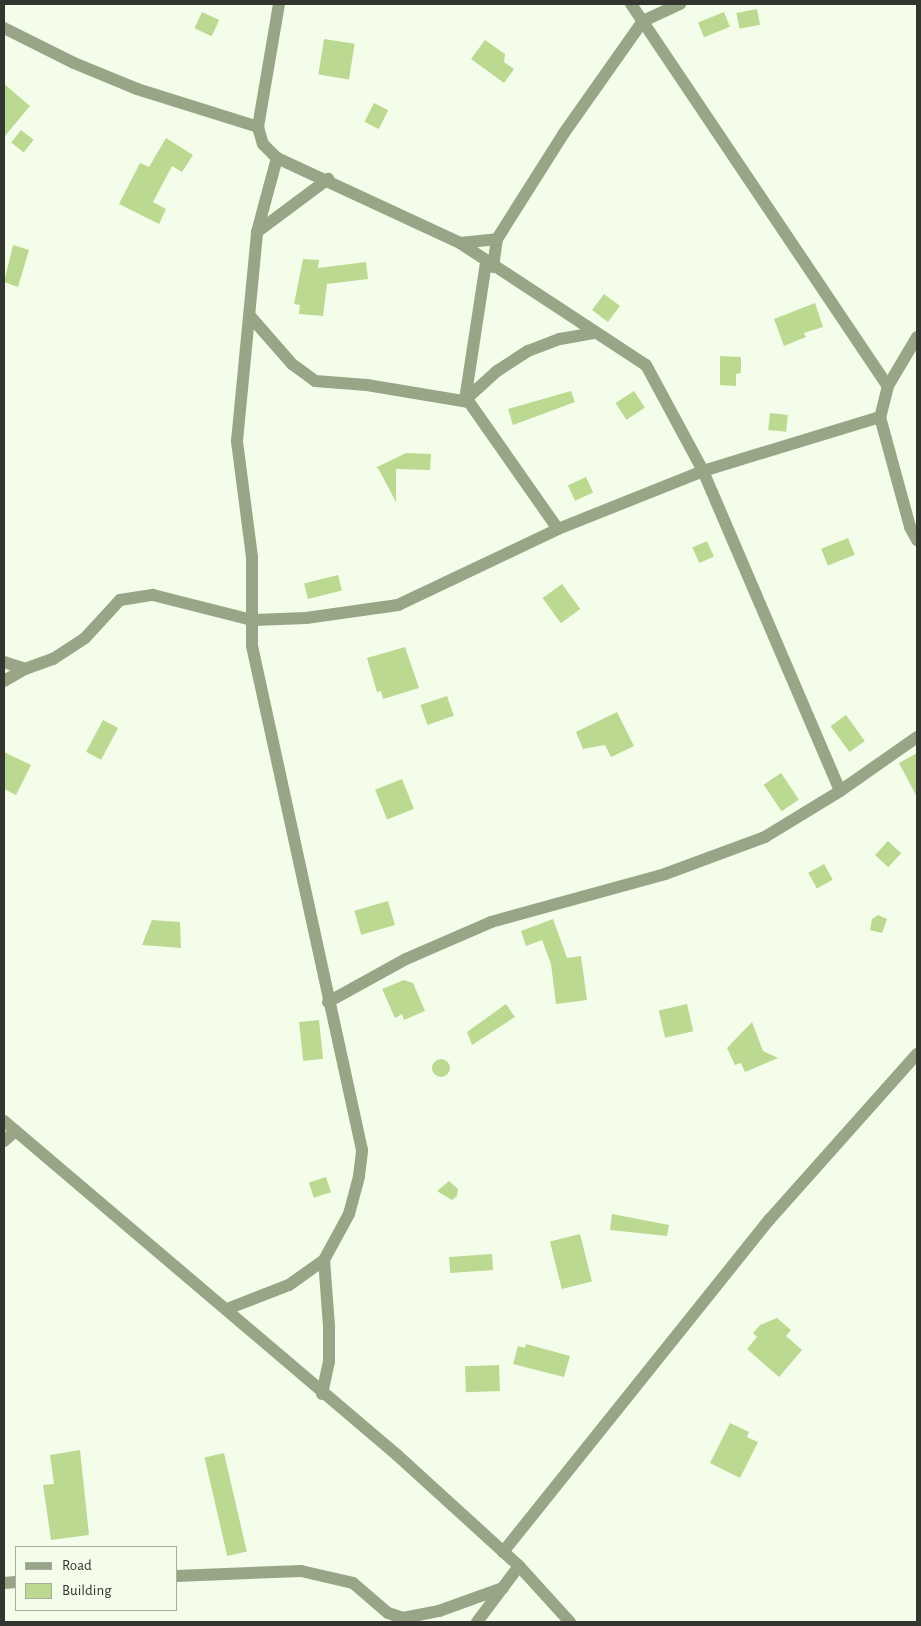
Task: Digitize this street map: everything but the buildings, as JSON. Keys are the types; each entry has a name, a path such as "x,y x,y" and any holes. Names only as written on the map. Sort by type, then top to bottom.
{"street":[{"path":"279,4 258,127 263,144 277,158 328,179 460,243 593,334 628,351 646,365 703,471 840,792"},
{"path":"631,4 888,386"},
{"path":"465,400 490,265 497,239 564,133 643,21 680,4"},
{"path":"4,28 74,63 137,89 258,127"},
{"path":"4,41 17,34"},
{"path":"227,1309 289,1285 324,1260 349,1214 359,1176 362,1150 328,1002 256,664 252,620 252,557 237,441 257,232 277,158"},
{"path":"257,232 328,179"},
{"path":"460,243 497,239"},
{"path":"250,316 292,364 315,382 368,385 465,400 474,408 558,529"},
{"path":"465,400 497,371 528,351 560,339 593,334"},
{"path":"917,337 888,386 880,417 905,510 917,540"},
{"path":"4,682 25,669 53,659 85,638 120,600 153,595 252,620 306,618 398,605 558,529 703,471 880,417"},
{"path":"4,662 25,669"},
{"path":"328,1002 406,959 491,922 665,874 765,837 840,792 917,737"},
{"path":"503,1552 770,1219 917,1054"},
{"path":"4,1122 227,1309 322,1394 397,1455 519,1566 570,1622"},
{"path":"4,1141 15,1131"},
{"path":"322,1394 329,1362 324,1260"},
{"path":"477,1622 519,1566"},
{"path":"178,1576 301,1571 353,1582 388,1613 403,1618 439,1610 503,1588"}]}
